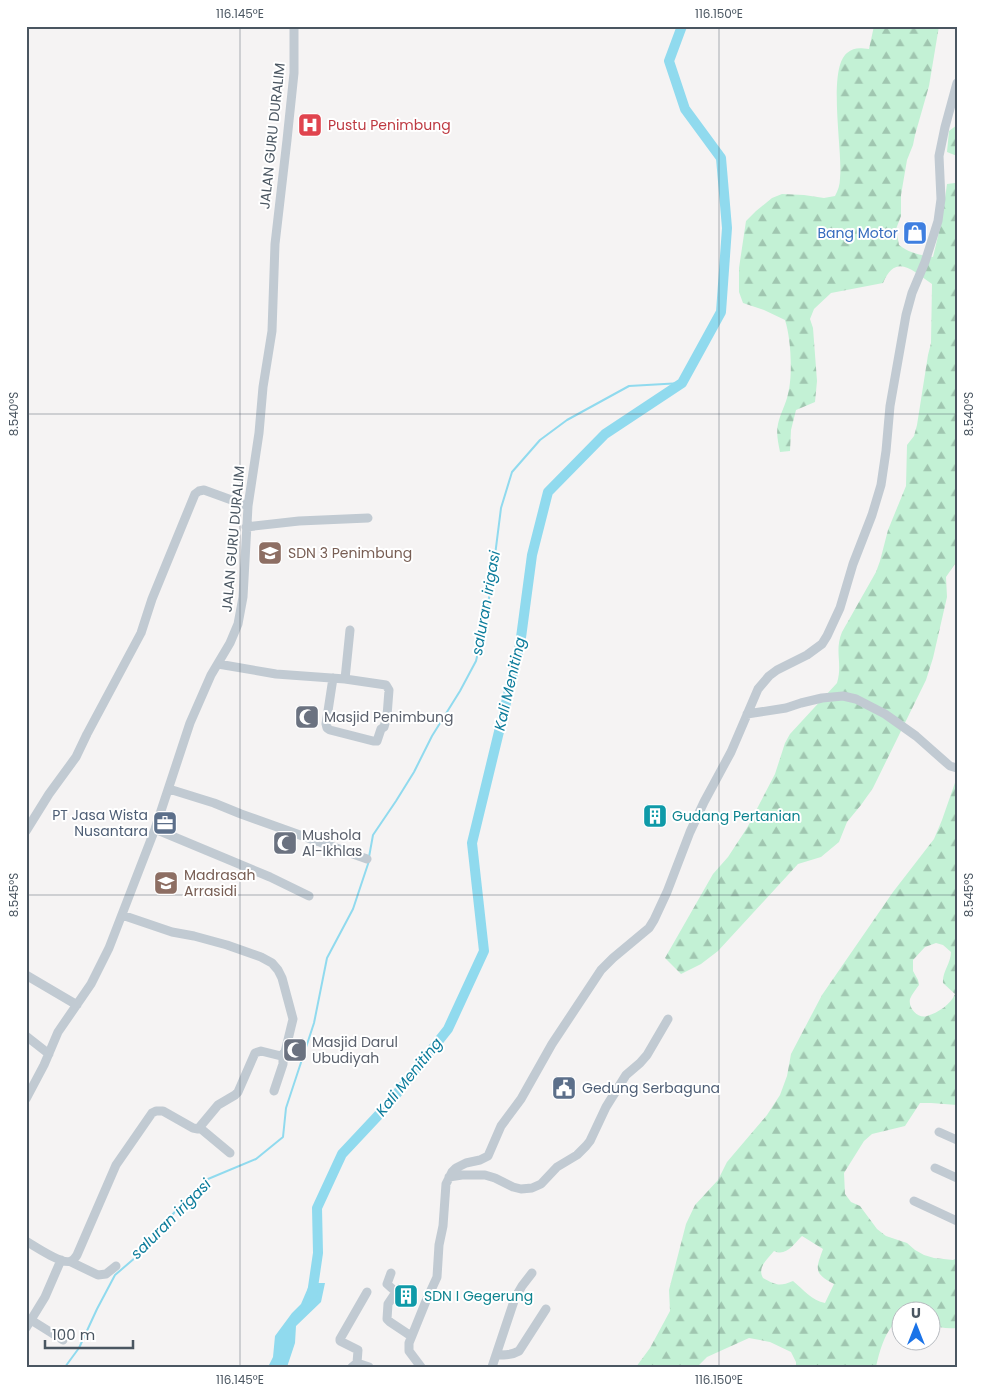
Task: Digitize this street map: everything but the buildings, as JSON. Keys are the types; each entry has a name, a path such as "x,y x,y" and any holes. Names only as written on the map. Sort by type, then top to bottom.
{"street":[{"name":"JALAN GURU DURALIM","path":"26,1099 58,1032 95,976 109,948 156,829 190,723 235,633 241,613 248,506 272,331 275,237 293,82 295,56 294,26"},
{"path":"421,1367 409,1351 409,1343 437,1277 438,1245 443,1226 446,1189 449,1177 461,1165 488,1156 501,1126 521,1099 552,1044 601,970 648,928 654,920 664,900 690,832 731,752 758,689 769,676 815,650 822,644 828,636 840,608 881,484 889,412 906,315 938,221 941,199 940,156 945,126 957,83"},
{"path":"26,831 49,794 73,763 141,633 152,599 196,493 204,490 248,506"},
{"path":"246,527 299,521 368,518"},
{"path":"345,679 350,630"},
{"path":"218,664 263,672 345,679 385,685 389,688 386,722 381,729 377,741 327,728 333,678"},
{"path":"747,714 786,708 822,698 844,696 856,699 885,714 916,736 950,766 957,768"},
{"path":"169,789 214,803 367,859"},
{"path":"156,829 270,877 309,896"},
{"path":"122,915 164,930 227,945 265,958 272,963 282,978 293,1019 274,1090"},
{"path":"26,975 76,1005"},
{"path":"449,1177 485,1175 520,1189 532,1188 541,1184 557,1167 577,1155 590,1141 606,1107 626,1075 647,1055 668,1019"},
{"path":"26,1036 49,1054"},
{"path":"71,1262 77,1255 116,1165 152,1113 162,1111 197,1130 218,1105 238,1092 255,1052 262,1051 279,1056 283,1055"},
{"path":"200,1128 230,1153"},
{"path":"940,1132 957,1140"},
{"path":"935,1168 957,1178"},
{"path":"914,1201 957,1221"},
{"path":"26,1241 61,1260 71,1262 98,1275 108,1273 116,1266"},
{"path":"61,1260 45,1297 28,1324 63,1340"},
{"path":"391,1273 387,1284 396,1292 388,1304 387,1319 411,1336"},
{"path":"492,1367 515,1298 532,1273"},
{"path":"366,1292 340,1341 358,1350 354,1365 369,1367"},
{"path":"496,1355 514,1354 519,1351 546,1309"},
{"path":"410,1367 413,1356"}],"green space":[{"path":"874,26 939,26 929,86 907,160 901,195 901,216 896,229 899,245 911,252 933,257 942,219 947,184 955,183 957,178 957,561 946,577 947,597 926,680 873,788 847,822 839,842 821,857 798,864 718,951 701,964 681,974 665,958 713,874 728,857 747,828 775,774 785,743 790,734 837,683 839,676 839,646 842,632 876,572 888,530 906,486 907,445 914,436 917,425 931,343 932,284 912,270 899,266 893,268 883,283 831,293 814,309 810,319 813,328 817,381 815,402 796,410 791,430 790,451 780,452 777,427 790,386 791,357 785,320 743,303 739,292 739,268 746,221 756,211 772,198 782,194 824,198 835,196 840,183 837,111 838,75 841,62 847,53 860,48 869,49"},
{"path":"957,125 957,156 947,152 949,131"},
{"path":"957,777 957,1105 920,1103 905,1126 872,1134 864,1141 844,1173 845,1194 851,1202 860,1206 877,1229 886,1236 907,1243 924,1255 953,1260 957,1258 957,1328 940,1327 940,1300 890,1300 890,1330 881,1348 876,1367 796,1367 796,1362 791,1352 770,1342 749,1338 707,1357 697,1367 636,1367 650,1348 670,1311 669,1290 686,1224 695,1205 718,1180 727,1162 767,1115 780,1095 787,1076 791,1054 822,995 893,892 934,839","holes":["936,943 943,945 951,952 943,983 955,994 947,1005 940,1010 931,1015 920,1016 914,1012 910,1002 919,985 913,971 913,960 925,947","802,1236 823,1249 818,1270 822,1277 834,1284 825,1303 812,1297 793,1281 778,1284 763,1278 761,1274 762,1267 774,1251 786,1251"]}],"water":[{"path":"310,1283 325,1283 321,1302 296,1326 295,1343 287,1367 268,1367 273,1357 275,1336 301,1304"}],"waterway":[{"name":"Kali Meniting","path":"312,1294 318,1253 317,1208 342,1154 387,1106 448,1029 484,951 472,843 520,645 532,555 548,492 605,434 682,383 721,312 727,228 721,158 685,109 669,61 682,26"},
{"name":"saluran irigasi","path":"369,857 373,835 414,772 432,736 476,661 491,587 501,508 512,472 540,440 567,420 629,386 682,383"},
{"name":"saluran irigasi","path":"65,1367 79,1348 115,1275 136,1257 179,1207 208,1179 256,1159 283,1137 286,1108 314,1023 327,958 353,909 369,861"}],"place":[{"name":"Pustu Penimbung","path":"310,125"},
{"name":"Bang Motor","path":"915,233"},
{"name":"SDN 3 Penimbung","path":"270,553"},
{"name":"Masjid Penimbung","path":"307,717"},
{"name":"Gudang Pertanian","path":"655,816"},
{"name":"PT Jasa Wista Nusantara","path":"165,823"},
{"name":"Mushola Al-Ikhlas","path":"285,843"},
{"name":"Madrasah Arrasidi","path":"166,883"},
{"name":"Masjid Darul Ubudiyah","path":"295,1050"},
{"name":"Gedung Serbaguna","path":"564,1088"},
{"name":"SDN I Gegerung","path":"406,1296"}]}
